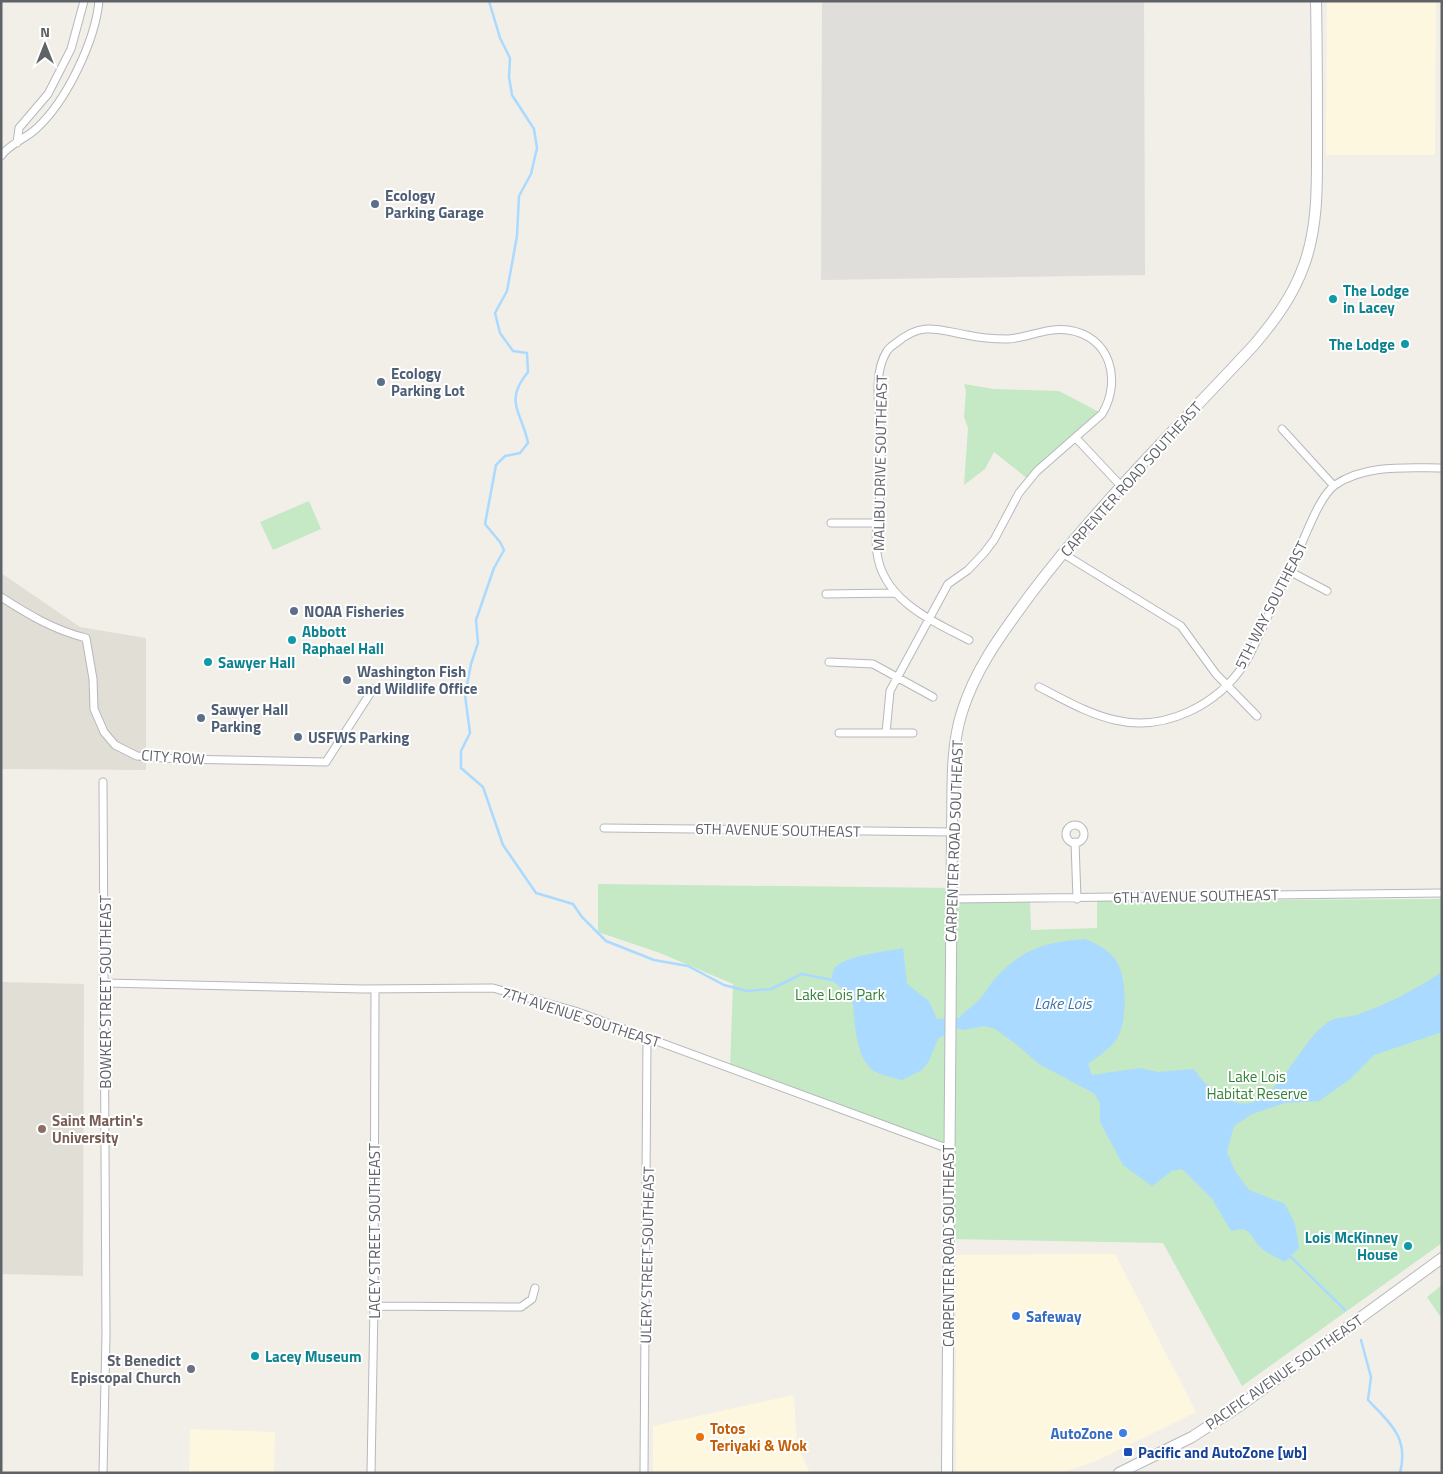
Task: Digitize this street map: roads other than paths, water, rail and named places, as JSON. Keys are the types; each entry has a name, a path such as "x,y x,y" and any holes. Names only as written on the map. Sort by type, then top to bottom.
{"main road":[{"name":"CARPENTER ROAD SOUTHEAST","path":"947,1473 950,899 957,736 961,714 975,676 986,656 1062,553 1276,320 1292,295 1304,266 1312,234 1316,196 1316,1"},
{"name":"PACIFIC AVENUE SOUTHEAST","path":"1124,1472 1192,1437 1241,1405 1442,1258"}],"street":[{"path":"17,143 19,128 48,94 71,48 84,1"},
{"path":"1,156 37,128 52,112 66,90 88,45 98,13 99,1"},
{"name":"MALIBU DRIVE SOUTHEAST","path":"886,733 890,692 948,584 968,570 994,540 1029,480 1045,463 1102,414 1108,404 1113,379 1107,357 1096,343 1085,336 1068,330 1010,339 987,338 942,328 924,329 904,337 888,350 879,378 881,454 877,553 885,577 896,593 928,620"},
{"path":"1282,429 1334,486 1351,477 1384,468 1442,468"},
{"path":"1076,438 1122,487"},
{"name":"5TH WAY SOUTHEAST","path":"1062,553 1181,626 1197,650 1227,684 1245,663 1318,510 1334,486"},
{"path":"831,523 878,523"},
{"path":"1289,571 1327,591"},
{"path":"826,594 896,593"},
{"name":"CITY ROW","path":"1,597 36,619 63,632 86,638 93,679 94,709 104,732 115,745 137,756 178,760 326,762 373,689"},
{"path":"928,620 969,640"},
{"path":"829,662 873,664 933,697"},
{"path":"1039,687 1074,705 1115,720 1146,722 1177,719 1200,706 1227,684 1257,716"},
{"path":"839,733 913,733"},
{"name":"BOWKER STREET SOUTHEAST","path":"103,1473 106,1335 104,782"},
{"name":"6TH AVENUE SOUTHEAST","path":"604,828 952,832"},
{"path":"1075,842 1077,898"},
{"name":"6TH AVENUE SOUTHEAST","path":"950,899 1442,893"},
{"name":"7TH AVENUE SOUTHEAST","path":"105,983 375,989 493,988 575,1011 949,1149"},
{"name":"LACEY STREET SOUTHEAST","path":"371,1473 374,1306 375,989"},
{"name":"ULERY STREET SOUTHEAST","path":"644,1473 647,1037"},
{"path":"374,1306 520,1307 532,1299 535,1288"}],"water":[{"name":"Lake Lois","path":"1085,939 1104,948 1115,959 1121,971 1125,1001 1123,1022 1117,1039 1088,1064 1092,1075 1140,1068 1158,1072 1194,1069 1215,1091 1224,1097 1242,1103 1257,1100 1271,1090 1284,1076 1308,1042 1321,1028 1334,1019 1357,1015 1379,1006 1411,991 1442,972 1442,1032 1374,1055 1349,1080 1319,1101 1285,1103 1252,1114 1234,1126 1227,1152 1235,1171 1249,1190 1285,1204 1295,1224 1299,1248 1285,1262 1262,1249 1246,1230 1238,1229 1231,1231 1212,1199 1182,1169 1172,1171 1152,1186 1123,1165 1100,1122 1100,1104 1095,1094 1039,1064 995,1029 984,1026 964,1030 956,1028 938,1039 929,1061 922,1070 902,1080 876,1072 863,1058 855,1027 852,996 831,980 834,969 847,960 903,948 907,984 929,1001 937,1019 959,1018 979,1000 1004,970 1024,954 1057,942"}],"waterway":[{"path":"489,1 500,38 510,58 509,77 512,95 534,129 537,148 531,174 519,196 517,236 507,291 495,313 500,333 513,351 527,353 528,372 521,382 515,399 528,443 520,453 505,456 496,465 485,524 504,550 494,568 476,620 478,643 471,664 465,695 470,733 461,751 461,768 483,787 503,845 536,893 573,904 582,917 606,941 654,960 688,966 724,985 747,991 771,989 802,974 832,980"},
{"path":"1289,1255 1345,1310"},
{"path":"1361,1340 1371,1377 1368,1400 1391,1424 1400,1441 1402,1450 1400,1473"}],"place":[{"name":"Ecology Parking Garage","path":"375,204"},
{"name":"The Lodge in Lacey","path":"1333,299"},
{"name":"The Lodge","path":"1405,344"},
{"name":"Ecology Parking Lot","path":"381,382"},
{"name":"NOAA Fisheries","path":"294,611"},
{"name":"Abbott Raphael Hall","path":"292,640"},
{"name":"Sawyer Hall","path":"208,662"},
{"name":"Washington Fish and Wildlife Office","path":"347,680"},
{"name":"Sawyer Hall Parking","path":"201,718"},
{"name":"USFWS Parking","path":"298,737"},
{"name":"Saint Martin's University","path":"42,1129"},
{"name":"Lois McKinney House","path":"1408,1246"},
{"name":"Safeway","path":"1016,1316"},
{"name":"Lacey Museum","path":"255,1356"},
{"name":"St Benedict Episcopal Church","path":"191,1369"},
{"name":"AutoZone","path":"1123,1433"},
{"name":"Totos Teriyaki & Wok","path":"700,1437"},
{"name":"Pacific and AutoZone [wb]","path":"1128,1452"}],"park label":[{"name":"Lake Lois Park","path":"840,994"},
{"name":"Lake Lois Habitat Reserve","path":"1257,1084"}]}
